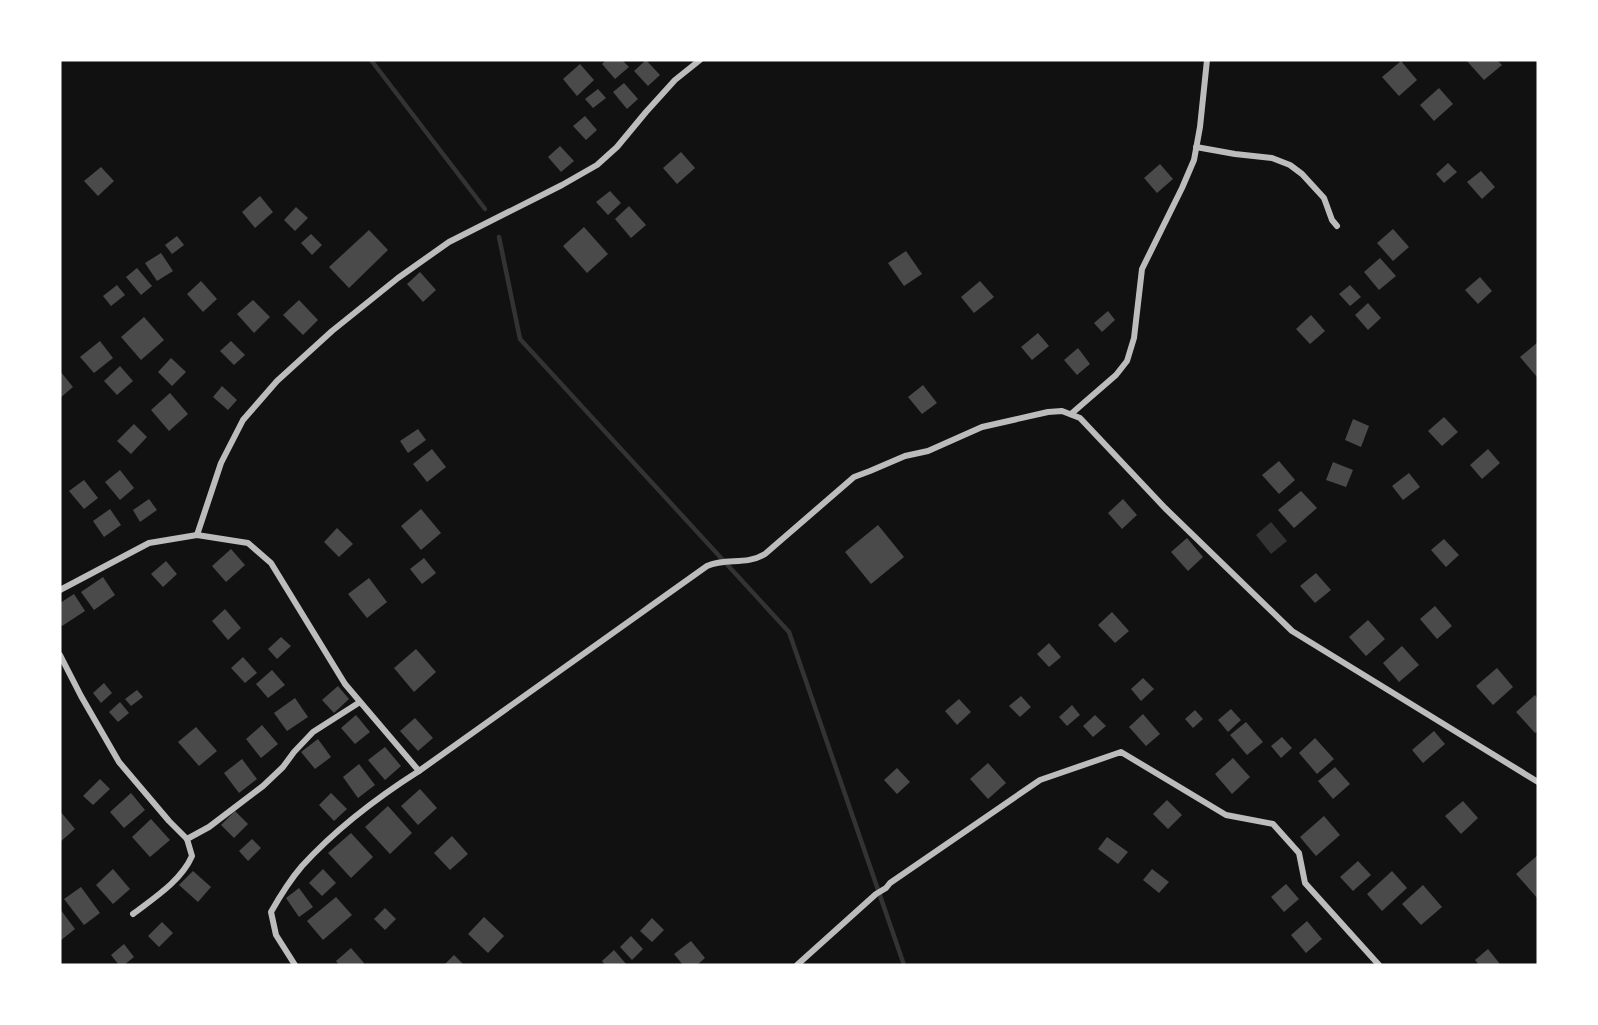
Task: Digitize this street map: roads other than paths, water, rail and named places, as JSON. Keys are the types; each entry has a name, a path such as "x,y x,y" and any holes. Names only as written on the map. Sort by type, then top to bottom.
{"street":[{"path":"197,535 221,463 243,420 278,381 332,331 449,242 597,165 617,147 675,80 700,60"},
{"path":"1071,414 1116,375 1127,361 1134,338 1142,269 1194,160 1207,60"},
{"path":"1196,147 1272,158 1290,165 1302,174 1324,198 1332,220 1337,226"},
{"path":"295,965 276,935 271,912 302,866 352,819 388,791 697,573 716,562 755,560 765,554 854,477 905,456 928,451 982,427 1048,412 1062,411 1080,418 1165,507 1292,632 1538,782"},
{"path":"60,590 149,543 197,535 248,543 271,563 345,684 419,771"},
{"path":"60,655 119,762 187,840 192,856 187,868 133,914"},
{"path":"187,840 209,827 263,786 313,732 360,702"},
{"path":"796,965 890,883 1040,780 1121,752 1226,815 1273,824 1299,853 1305,883 1379,965"}],"waterway":[{"path":"371,60 485,209"},
{"path":"499,237 520,339 789,632 904,965"}]}
